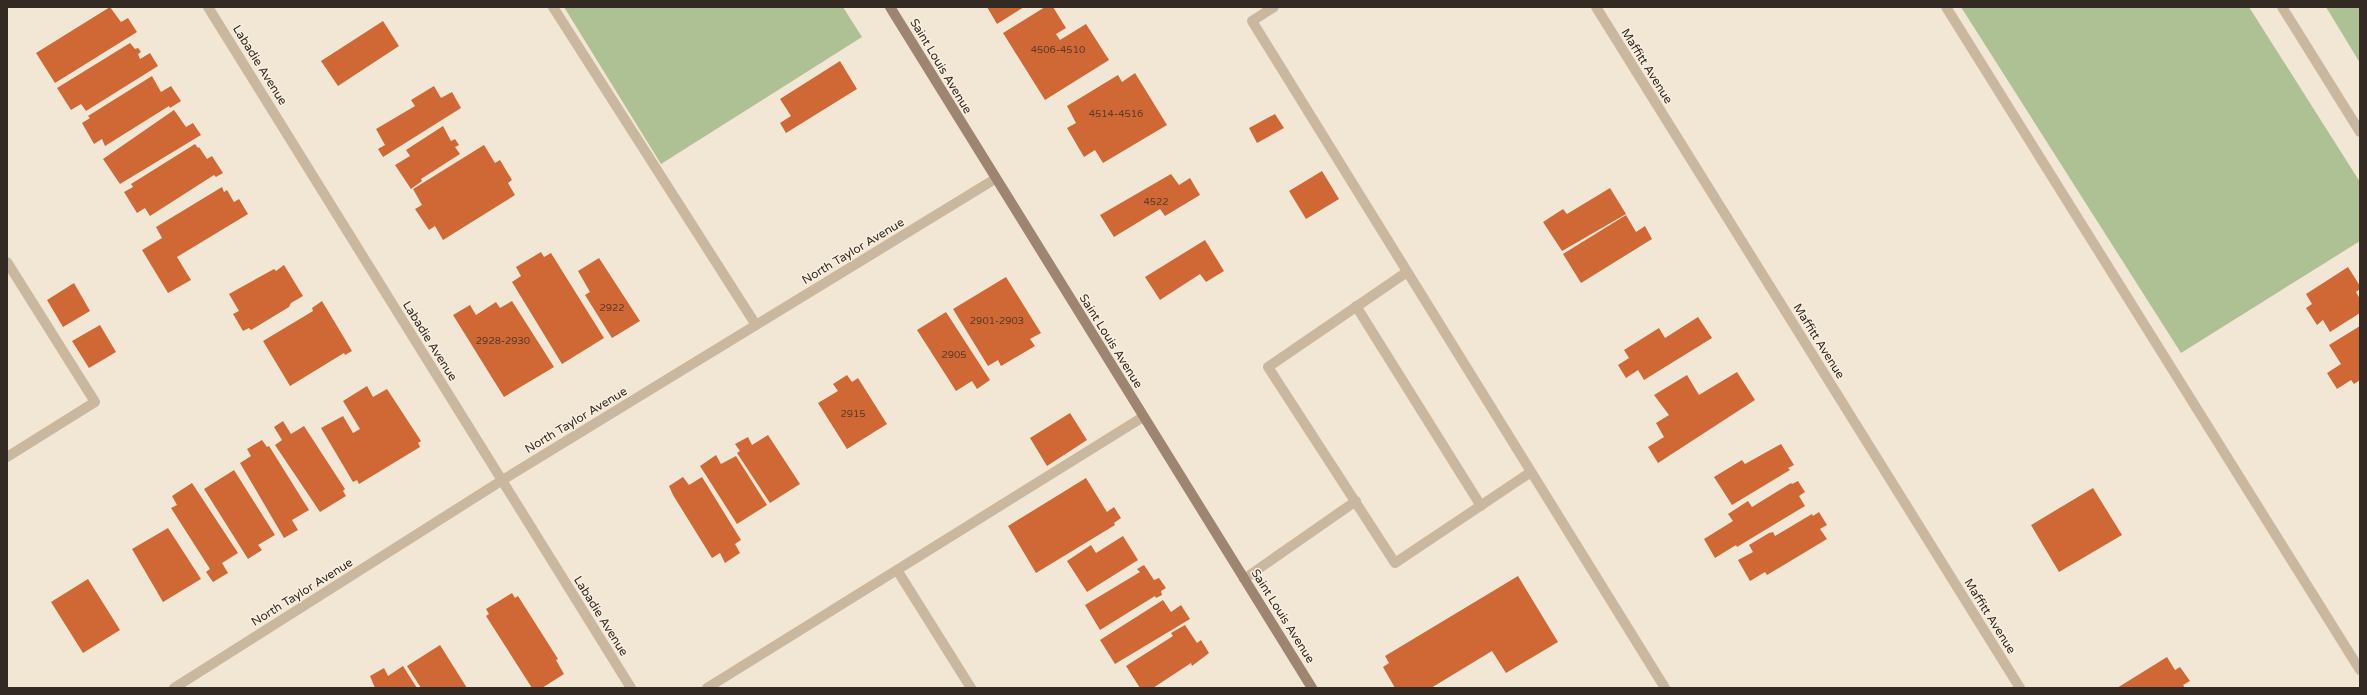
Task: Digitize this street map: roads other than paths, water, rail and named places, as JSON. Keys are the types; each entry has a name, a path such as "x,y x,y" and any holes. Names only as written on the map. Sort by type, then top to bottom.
{"street":[{"name":"Labadie Avenue","path":"208,7 501,481 631,688"},
{"path":"554,7 756,326"},
{"name":"Saint Louis Avenue","path":"890,7 995,179 1312,688"},
{"path":"1274,7 1252,21 1665,688"},
{"name":"Maffitt Avenue","path":"1596,7 2020,688"},
{"path":"1946,7 2360,670"},
{"path":"2282,7 2360,132"},
{"name":"North Taylor Avenue","path":"174,688 501,481 995,179"},
{"path":"7,262 95,402 7,458"},
{"path":"1407,272 1268,367 1395,563 1531,472"},
{"path":"1356,306 1481,506"},
{"path":"707,688 1144,418"},
{"path":"1244,579 1356,501"},
{"path":"897,570 971,688"}]}
